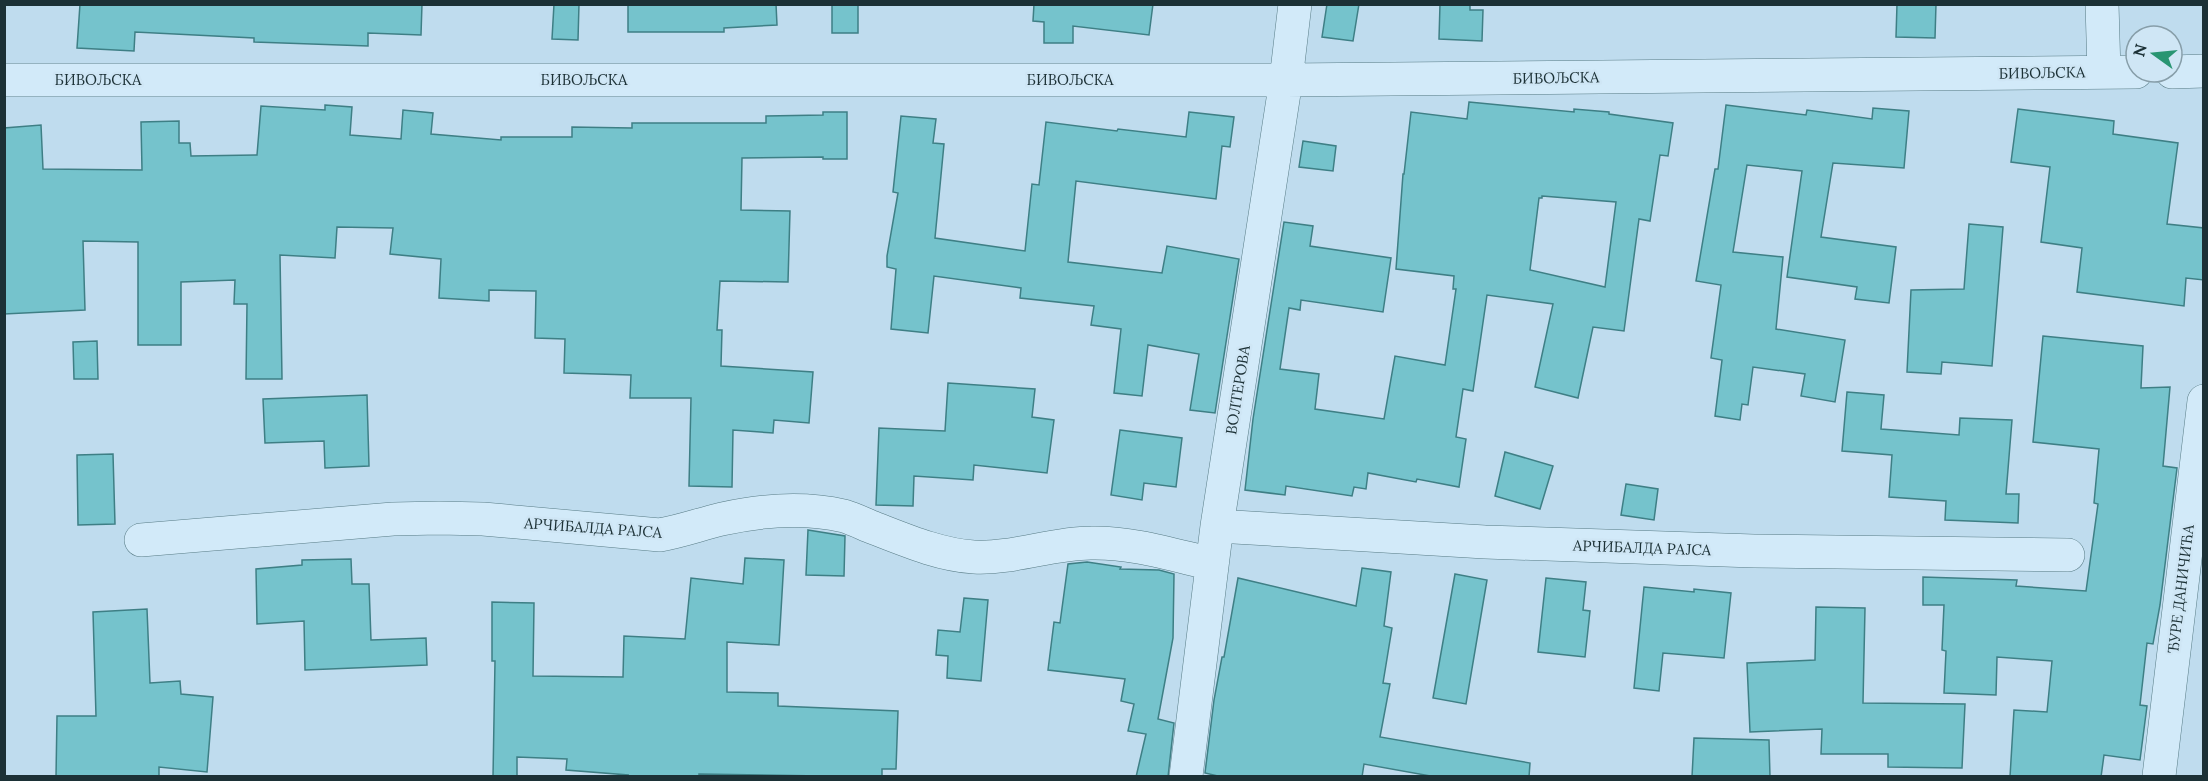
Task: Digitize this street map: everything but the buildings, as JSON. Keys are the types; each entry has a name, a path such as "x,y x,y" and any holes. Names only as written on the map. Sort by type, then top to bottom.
{"street":[{"name":"ВОЛТЕРОВА","path":"1186,777 1217,526 1286,80 1295,4"},
{"path":"2102,4 2104,72"},
{"path":"2184,72 2204,71"},
{"name":"БИВОЉСКА","path":"4,80 1286,80 2124,72"},
{"name":"ЂУРЕ ДАНИЧИЋА","path":"2159,777 2193,564 2204,401"},
{"name":"АРЧИБАЛДА РАЈСА","path":"141,540 393,519 439,518 483,519 660,535 689,530 722,519 764,512 810,510 846,517 951,554 967,556 1011,554 1090,542 1119,544 1212,564"},
{"name":"АРЧИБАЛДА РАЈСА","path":"1217,526 1508,543 1754,551 2068,555"}]}
